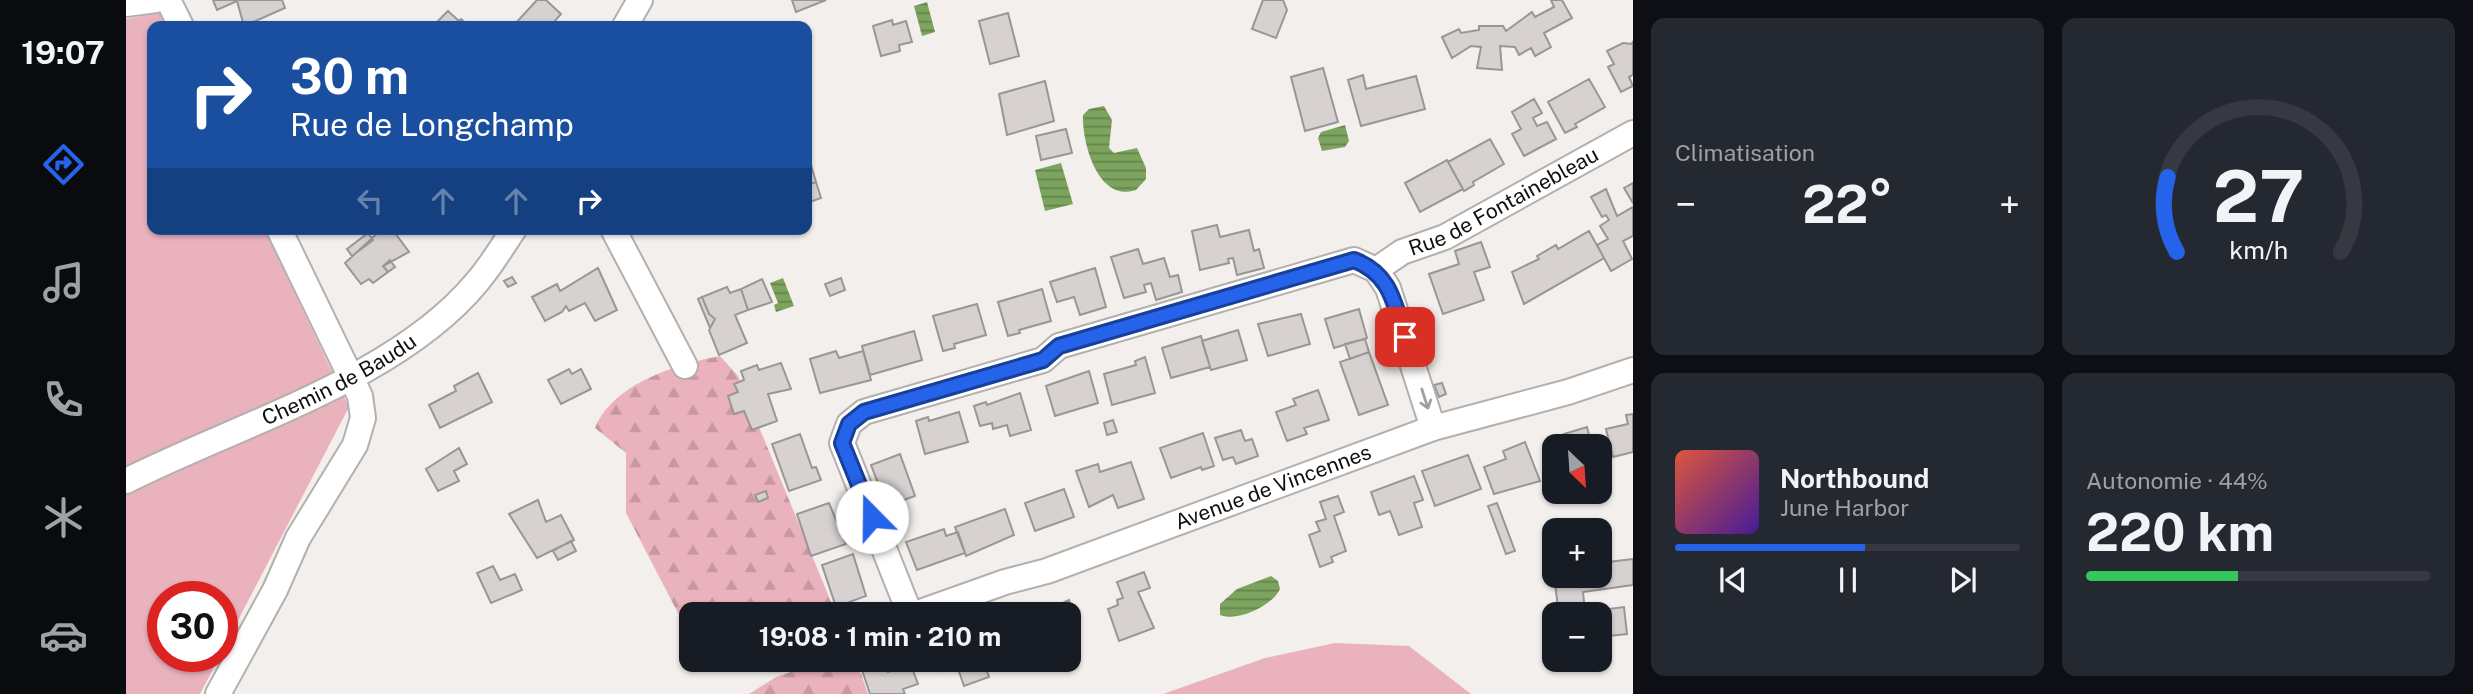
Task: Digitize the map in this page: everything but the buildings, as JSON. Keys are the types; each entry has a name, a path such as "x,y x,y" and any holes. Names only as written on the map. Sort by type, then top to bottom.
{"street":[{"path":"126,4 156,0"},
{"path":"168,0 178,21"},
{"name":"Rue de Fontainebleau","path":"1376,270 1402,252 1445,237 1633,133"},
{"path":"218,694 275,590 298,538 355,445 363,418 360,396 282,235"},
{"name":"Chemin de Baudu","path":"126,481 350,377 434,323 477,283 510,235"},
{"path":"616,235 685,366"},
{"path":"908,602 842,443 849,424 864,412 1043,360 1059,346 1354,260 1376,270 1388,288 1433,428"},
{"name":"Avenue de Vincennes","path":"948,602 1047,571 1433,428 1568,392 1633,370"}],"green space":[{"path":"161,13 165,21 147,21 147,235 267,235 349,407 238,620 238,581 147,581 147,672 212,672 200,694 126,694 126,19"},
{"path":"720,356 738,376 831,602 679,602 679,615 626,513 626,453 595,428 604,412 631,388 648,378"},
{"path":"1335,643 1409,646 1471,694 1163,694 1265,658"},
{"path":"791,672 859,672 868,694 749,694 776,677"}],"shaded area":[{"path":"927,2 935,32 922,36 914,6"},
{"path":"1104,106 1112,120 1109,148 1114,153 1137,148 1146,168 1146,179 1136,190 1123,192 1112,188 1102,179 1089,154 1083,115 1089,109"},
{"path":"1345,125 1349,141 1345,147 1322,151 1318,138 1321,132"},
{"path":"1061,163 1073,204 1045,211 1035,170"},
{"path":"783,278 794,306 776,312 774,305 778,303 770,283"},
{"path":"1271,576 1278,581 1280,589 1270,601 1245,614 1227,617 1220,615 1220,604 1237,589"}],"route":[{"path":"872,517 842,443 849,424 864,412 1043,360 1059,346 1354,260 1376,270 1388,288 1405,337"}]}
